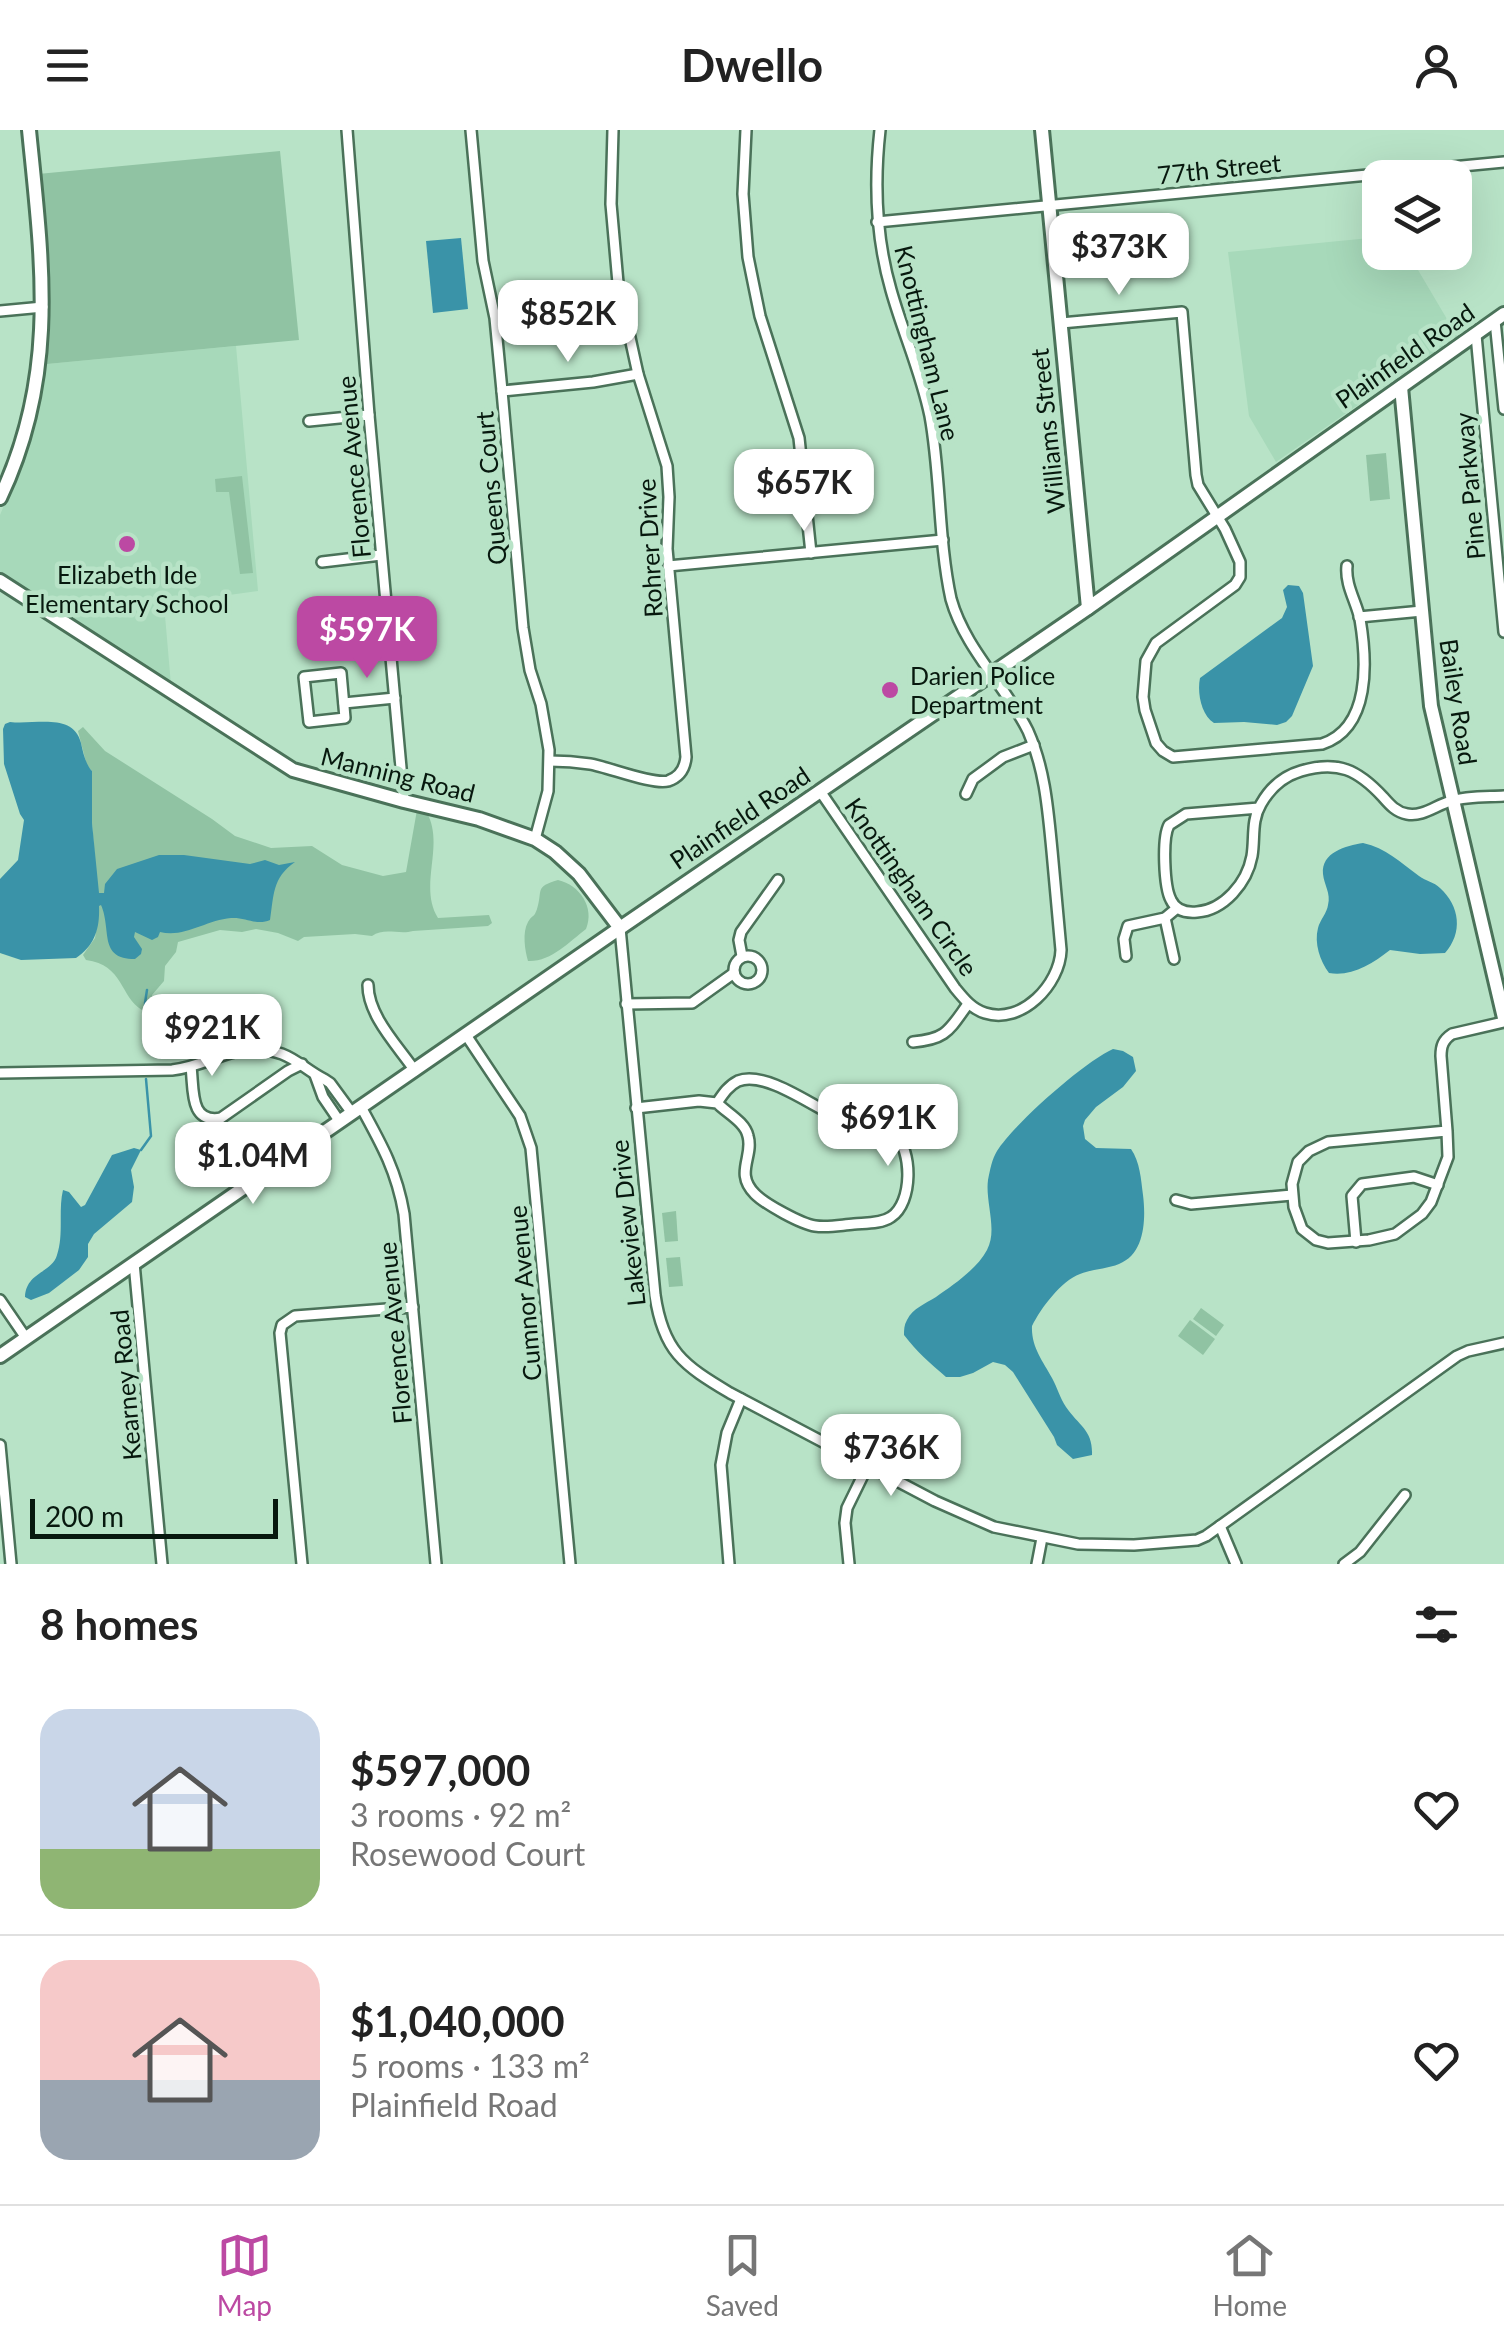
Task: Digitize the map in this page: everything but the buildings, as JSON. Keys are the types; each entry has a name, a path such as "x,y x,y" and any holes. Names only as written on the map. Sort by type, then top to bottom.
{"street":[{"path":"0,498 20,448 40,354 41,252 29,130"},
{"name":"Florence Avenue","path":"347,130 404,801"},
{"name":"Queens Court","path":"471,130 483,262 502,391 523,628 550,761 546,805 535,840"},
{"name":"Rohrer Drive","path":"550,761 590,764 662,782 683,770 686,757 668,566 667,466 638,374 622,305 614,246 613,130"},
{"path":"746,130 744,194 748,257 760,316 799,438 812,553"},
{"name":"Knottingham Lane","path":"880,130 877,222 891,292 929,411 948,589 962,628 992,673"},
{"name":"Williams Street","path":"1042,130 1088,608"},
{"name":"77th Street","path":"877,222 1504,162"},
{"path":"0,311 43,307"},
{"path":"1060,322 1182,312 1198,485 1240,562 1238,581 1156,643 1146,661 1145,710 1163,752 1173,757 1322,744 1336,739 1347,728 1355,715 1364,680 1359,617 1346,575 1348,566"},
{"name":"Plainfield Road","path":"0,1356 1088,608 1500,318"},
{"name":"Pine Parkway","path":"1500,318 1504,409"},
{"name":"Pine Parkway","path":"1476,335 1504,632"},
{"path":"502,391 638,374"},
{"name":"Bailey Road","path":"1401,387 1431,706 1504,1020"},
{"path":"309,420 369,415"},
{"path":"1491,498 1504,496"},
{"path":"668,566 944,540"},
{"path":"322,562 381,556"},
{"name":"Manning Road","path":"0,581 293,770 479,819 535,840 579,874 620,928"},
{"path":"1359,617 1422,611"},
{"name":"Knottingham Circle","path":"820,791 968,1004 992,1014 1013,1012 1048,989 1061,950 1047,802 1034,745 992,673"},
{"path":"341,674 344,703 345,718 309,722 304,677 341,674"},
{"path":"344,703 395,698"},
{"path":"966,794 973,778 1003,757 1034,745"},
{"path":"1258,808 1186,814 1172,822 1164,844 1169,896 1177,908 1188,913 1208,911 1223,904 1250,862 1258,808 1272,788 1305,770 1332,767 1358,774 1401,812 1418,814 1453,800 1504,796"},
{"path":"742,956 741,932 778,880"},
{"path":"1126,956 1124,939 1128,926 1165,918 1177,908"},
{"path":"1165,918 1174,959"},
{"name":"Lakeview Drive","path":"620,928 655,1295 664,1336 693,1370 741,1399 962,1514 1009,1531 1078,1544 1197,1540 1458,1356 1504,1343"},
{"path":"626,1004 692,1003 734,973 735,963 742,956 759,960 762,969 760,978 753,983 744,983 734,973"},
{"path":"368,985 374,1012 414,1070"},
{"path":"914,1042 936,1040 968,1004"},
{"path":"1447,1130 1322,1144 1309,1151 1298,1162 1292,1184 1299,1222 1308,1234 1328,1244 1382,1238 1405,1228 1422,1214 1431,1202 1448,1157 1447,1130 1441,1047 1452,1034 1504,1020"},
{"name":"Cumnor Avenue","path":"466,1035 520,1116 531,1148 570,1564"},
{"path":"0,1073 172,1070 192,1067 229,1052 256,1049 283,1054 302,1064"},
{"path":"192,1067 196,1108 200,1115 212,1120 221,1118 302,1064"},
{"name":"Florence Avenue","path":"302,1064 330,1083 357,1110 390,1160 400,1193 436,1564"},
{"path":"315,1075 323,1097 340,1122"},
{"path":"636,1108 699,1101 717,1103 748,1135 744,1170 750,1188 758,1197 799,1220 819,1226 879,1222 889,1219 903,1203 906,1156 891,1130 851,1124 758,1079 736,1082 717,1103"},
{"path":"1356,1242 1352,1196 1362,1184 1414,1177 1438,1184"},
{"path":"1176,1200 1191,1204 1292,1195"},
{"name":"Kearney Road","path":"134,1263 162,1564"},
{"path":"0,1300 26,1338"},
{"path":"302,1564 282,1325 295,1316 413,1306"},
{"path":"729,1564 721,1465 727,1433 741,1399"},
{"path":"0,1446 11,1564"},
{"path":"849,1564 847,1508 868,1466"},
{"path":"1344,1564 1360,1552 1406,1495"},
{"path":"1220,1526 1236,1564"},
{"path":"1037,1564 1042,1538"}],"shaded area":[{"path":"280,151 299,340 47,364 48,293 38,174"},
{"path":"1362,239 1362,270 1418,270 1457,336 1276,462 1249,416 1228,252"},
{"name":"Elizabeth Ide Elementary School","path":"236,346 258,591 164,604 171,685 0,573 0,515 27,450 47,364"},
{"path":"1386,453 1390,499 1370,501 1366,455"},
{"path":"242,476 253,573 240,574 229,492 216,492 215,479"},
{"path":"83,727 105,751 235,836 271,848 312,846 342,865 383,876 406,872 417,810 427,813 434,839 430,893 438,918 489,915 492,923 372,936 304,937 298,941 256,929 220,930 178,942 176,952 165,966 164,981 152,995 152,1004 142,1010 108,968 86,960 83,955 95,938 99,913 92,771 87,766 78,731"},
{"path":"558,880 584,898 589,913 586,929 552,955 528,961 526,926 536,912 542,887"},
{"path":"676,1211 678,1241 665,1242 662,1213"},
{"path":"680,1257 683,1286 669,1287 666,1258"},
{"path":"1201,1308 1224,1325 1216,1336 1193,1319"},
{"path":"1190,1320 1215,1339 1203,1355 1178,1336"}],"water":[{"path":"461,238 468,309 433,313 426,241"},
{"path":"1288,585 1299,586 1303,593 1313,666 1292,716 1277,725 1214,723 1201,703 1200,678 1282,618 1287,607 1283,590"},
{"path":"10,722 52,722 77,733 92,771 99,893 104,893 105,884 117,869 159,855 250,864 265,860 279,865 295,862 278,881 270,920 222,919 178,933 160,932 152,940 135,932 141,954 135,959 123,958 111,949 101,905 95,935 76,958 21,960 0,953 0,879 18,860 24,820 4,764 3,729"},
{"path":"1363,843 1386,852 1447,895 1455,911 1457,928 1445,953 1390,950 1361,968 1329,973 1317,940 1329,901 1323,866 1336,851"},
{"path":"1113,1049 1133,1057 1136,1071 1085,1120 1085,1139 1096,1148 1131,1149 1134,1154 1143,1195 1142,1235 1128,1259 1080,1274 1066,1283 1046,1303 1032,1326 1036,1347 1062,1400 1090,1440 1092,1455 1073,1459 1057,1445 1005,1365 993,1362 973,1373 946,1377 904,1335 904,1329 913,1312 964,1276 987,1250 991,1234 988,1180 997,1151 1050,1095"},
{"path":"134,1148 141,1150 131,1170 132,1202 94,1234 88,1244 88,1257 79,1270 49,1293 31,1300 25,1297 30,1282 57,1255 63,1190 81,1207 85,1205 112,1155"}],"waterway":[{"path":"147,990 147,1038"},
{"path":"141,1150 151,1136 146,1079"}],"place":[{"name":"Elizabeth Ide Elementary School","path":"127,544"},
{"name":"Darien Police Department","path":"890,690"}]}
